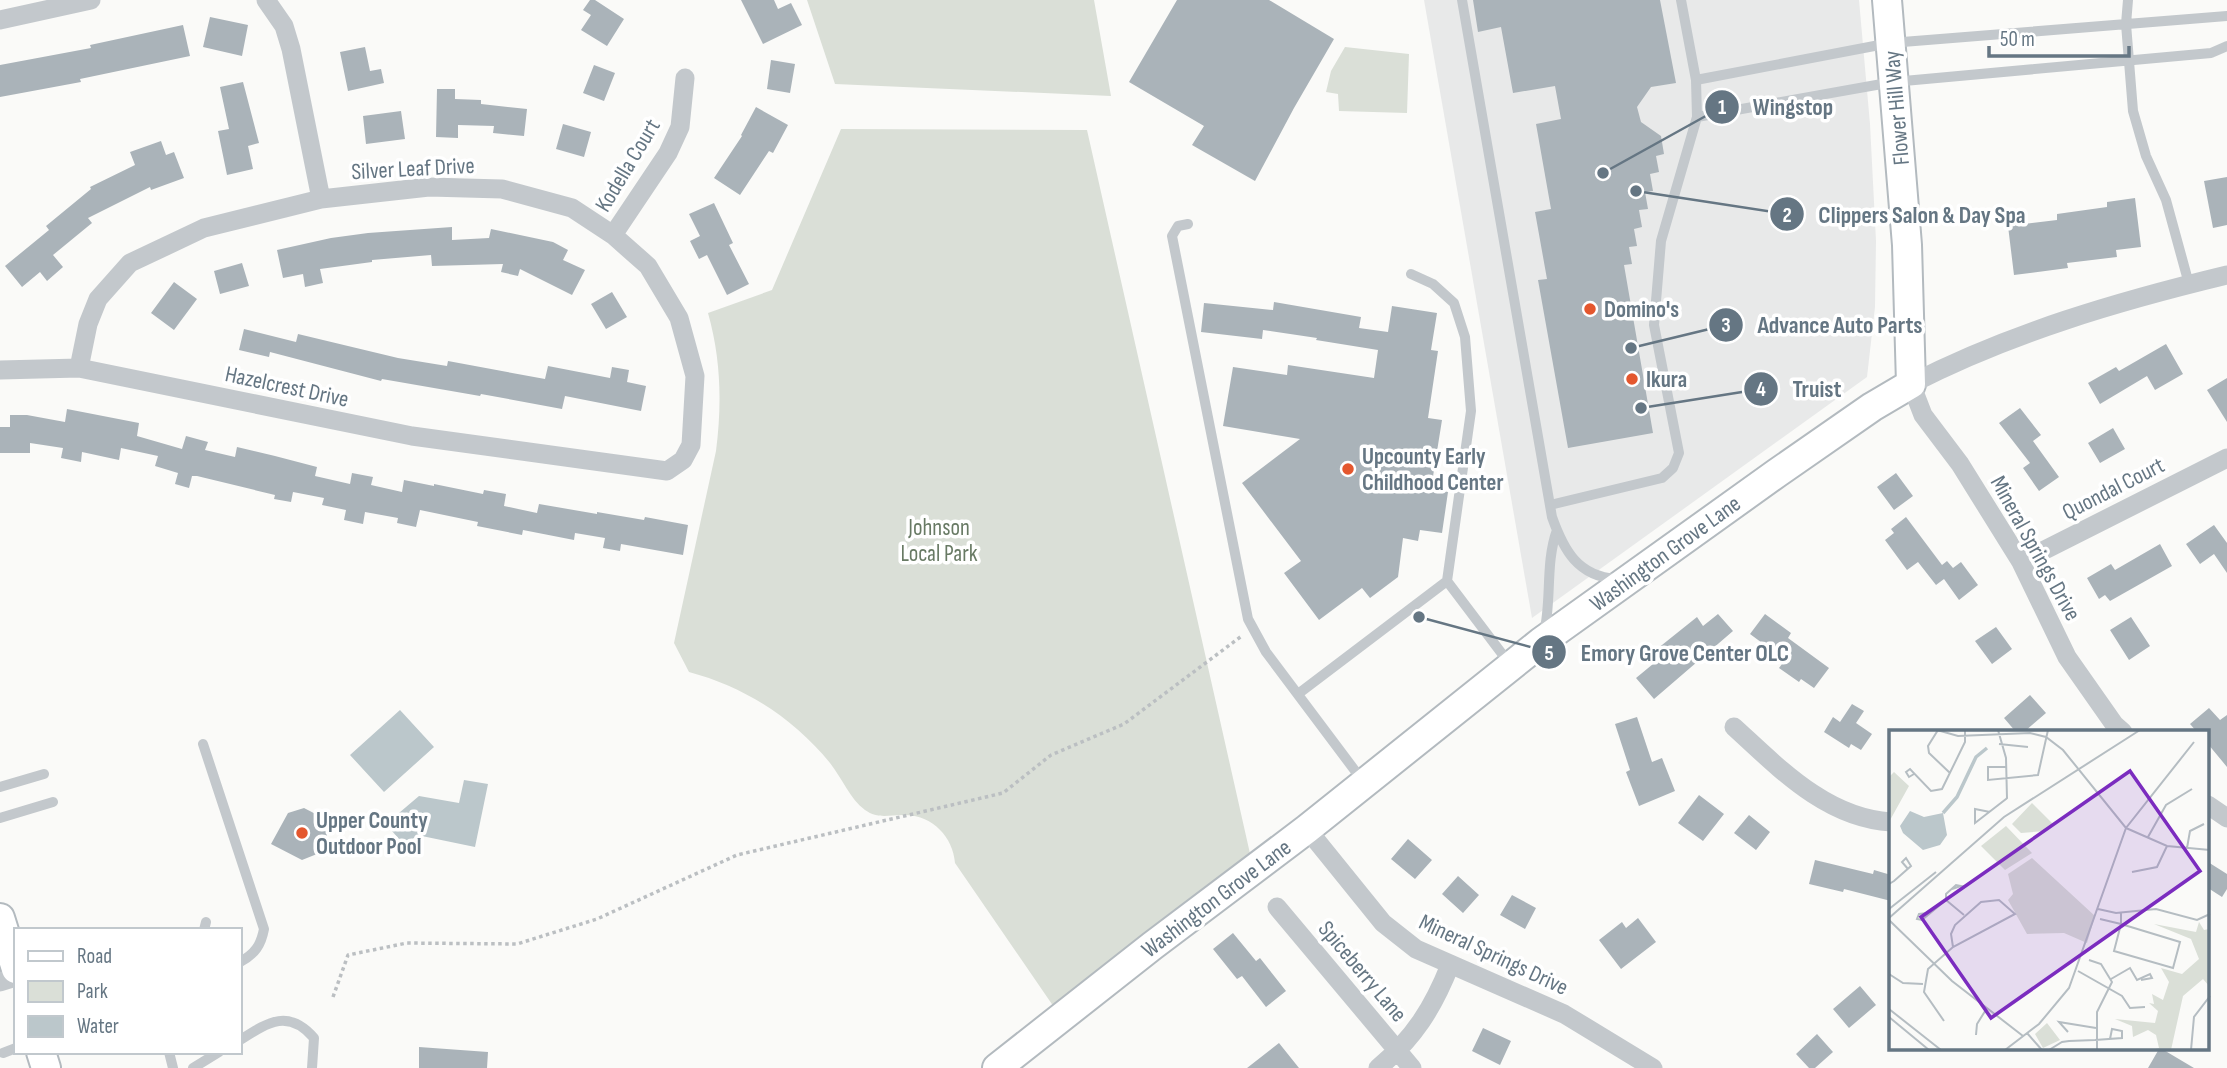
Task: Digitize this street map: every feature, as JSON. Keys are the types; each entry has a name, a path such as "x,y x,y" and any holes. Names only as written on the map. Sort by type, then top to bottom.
{"street":[{"path":"0,20 66,2 91,0"},
{"path":"265,0 284,26 291,49 321,199"},
{"name":"Flower Hill Way","path":"1887,0 1907,245 1911,384"},
{"name":"Kodella Court","path":"613,235 668,153 680,127 685,78"},
{"name":"Silver Leaf Drive","path":"79,368 88,324 98,299 130,262 204,228 321,199 429,187 502,189 572,208 613,235 648,266 679,318 695,376 691,446 683,460 667,471 565,458"},
{"name":"Washington Grove Lane","path":"997,1068 1307,829 1541,642 1872,407 1939,369 2000,344 2068,319 2227,275"},
{"name":"Hazelcrest Drive","path":"0,370 79,368 412,436 565,458"},
{"name":"Mineral Springs Drive","path":"1911,384 1923,415 1960,464 2021,562 2067,657 2114,729"},
{"name":"Quondal Court","path":"2021,562 2227,458"},
{"path":"1734,727 1792,780 1829,804 1875,821 1889,822"},
{"path":"2210,807 2227,818"},
{"name":"Mineral Springs Drive","path":"1307,829 1383,923 1416,949 1564,1014 1653,1068"},
{"name":"Spiceberry Lane","path":"1277,907 1412,1068"},
{"path":"0,918 14,963"},
{"path":"1378,1068 1399,1051 1423,1022 1450,965"}],"lane":[{"path":"1462,0 1550,505 1557,530 1571,558 1585,570 1602,578 1628,580"},
{"path":"1550,505 1662,478 1673,468 1679,453 1654,325 1661,241 1697,117 1696,80 1681,0"},
{"path":"2128,0 2126,24 2133,111 2137,129 2166,200 2189,284"},
{"path":"1696,80 1890,43 2227,16"},
{"path":"1697,117 1894,82 2211,53 2227,46"},
{"path":"1188,224 1178,226 1172,236 1248,619 1266,652 1364,783"},
{"path":"1298,694 1447,581 1471,411 1465,337 1454,303 1433,284 1411,274"},
{"path":"1541,642 1547,621 1552,542 1557,530"},
{"path":"1447,581 1512,666"},
{"path":"203,744 264,929 256,951 242,961"},
{"path":"0,788 44,774"},
{"path":"0,818 53,802"},
{"path":"242,1039 267,1023 280,1020 295,1023 314,1038 312,1068"},
{"path":"3,1053 14,1049"},
{"path":"193,1068 216,1054"}],"path":[{"path":"333,997 348,955 407,943 517,944 597,919 737,855 1003,793 1051,755 1124,724 1253,628"}],"shaded area":[{"path":"1424,0 1859,0 1870,124 1876,241 1875,307 1867,377 1532,618"}],"green space":[{"path":"807,0 1094,0 1111,96 835,84"},
{"path":"1345,47 1409,54 1407,113 1339,111 1338,94 1326,92 1331,71"},
{"name":"Johnson Local Park","path":"841,129 1087,130 1251,858 1058,1013 955,863 950,845 940,830 916,816 880,816 865,810 816,747 784,718 729,686 689,672 674,643 718,433 718,364 708,313 772,290"}],"water":[{"path":"400,710 434,747 384,792 350,755"},
{"path":"464,780 488,784 475,847 417,835 405,846 386,824 419,796 459,803"}],"building":[{"path":"590,0 595,0 624,19 607,46 581,30 591,15 583,10"},
{"path":"741,0 774,0 778,9 791,3 802,25 763,44"},
{"path":"1177,0 1269,0 1334,39 1255,181 1192,145 1204,126 1129,82"},
{"path":"1473,0 1660,0 1676,83 1651,87 1637,107 1641,122 1661,136 1664,154 1656,156 1659,172 1650,174 1653,191 1645,192 1648,209 1639,210 1642,227 1634,229 1637,246 1629,247 1632,264 1624,265 1653,433 1568,448 1538,280 1547,279 1535,212 1551,209 1536,124 1561,119 1555,86 1513,93 1501,27 1478,32"},
{"path":"210,17 248,25 242,56 203,47"},
{"path":"183,25 190,56 80,79 81,82 0,97 0,65 91,48 90,45"},
{"path":"365,47 370,71 381,69 384,83 348,91 340,52"},
{"path":"771,60 795,64 790,93 767,89"},
{"path":"594,65 615,73 604,101 583,93"},
{"path":"243,82 259,143 248,146 253,169 227,175 218,131 229,129 220,87"},
{"path":"437,89 455,89 455,99 481,100 481,104 527,109 524,136 493,133 494,126 458,125 458,138 436,137"},
{"path":"756,107 788,125 773,153 769,151 740,195 714,178 742,136"},
{"path":"401,111 405,139 366,144 363,116"},
{"path":"563,124 591,132 584,157 556,149"},
{"path":"161,141 166,155 174,152 184,178 151,190 150,187 88,218 92,223 53,255 63,267 47,281 40,272 22,287 5,266 49,230 46,226 91,189 90,187 135,165 130,152"},
{"path":"2227,177 2227,225 2213,228 2204,181"},
{"path":"2135,198 2141,247 2116,250 2117,257 2067,263 2068,268 2014,275 2008,226 2057,220 2057,214 2107,207 2107,202"},
{"path":"714,203 733,243 729,245 749,284 727,295 707,255 699,259 690,241 700,236 689,214"},
{"path":"452,227 452,240 489,238 491,229 553,242 568,250 563,260 585,270 572,295 520,269 518,276 501,272 503,264 432,266 431,255 372,260 320,269 323,283 305,287 303,274 283,278 277,250 368,233"},
{"path":"242,263 249,286 220,294 214,271"},
{"path":"174,282 197,299 174,330 151,313"},
{"path":"612,292 627,317 606,329 591,304"},
{"name":"Upcounty Early Childhood Center","path":"1274,302 1361,317 1359,328 1388,332 1392,306 1437,313 1431,350 1438,351 1428,418 1442,420 1431,489 1448,492 1442,533 1420,530 1418,541 1403,538 1398,577 1370,598 1362,588 1319,620 1284,573 1301,561 1242,483 1300,439 1223,426 1233,367 1287,375 1288,365 1374,378 1378,350 1263,330 1262,339 1201,332 1204,303 1273,310"},
{"path":"244,329 296,342 298,334 398,358 447,366 448,361 545,379 548,366 610,378 612,367 629,370 627,382 646,386 641,411 565,396 562,409 481,394 480,396 382,379 381,381 270,352 269,357 239,350"},
{"path":"2166,344 2183,374 2155,390 2147,376 2100,404 2088,383 2116,367 2119,371"},
{"path":"2227,378 2227,422 2207,390"},
{"path":"2020,408 2041,435 2033,441 2059,477 2039,491 2023,468 2030,463 1999,423"},
{"path":"67,409 139,423 137,436 182,449 186,436 208,442 205,450 235,457 237,447 317,467 315,476 350,484 352,473 373,477 371,485 402,492 404,480 483,494 484,490 506,494 504,506 537,513 539,504 688,525 683,555 621,544 620,551 603,548 605,538 575,533 574,540 523,530 522,535 477,526 478,522 420,510 416,527 397,523 398,518 365,512 363,524 344,520 346,510 322,505 324,498 293,492 291,502 274,499 275,495 197,476 192,476 189,488 175,484 178,473 155,466 158,456 121,448 119,460 82,452 81,462 61,458 63,448 30,443 30,453 0,453 0,427 10,427 10,415 27,415 65,422"},
{"path":"2113,428 2125,449 2100,463 2088,443"},
{"path":"1896,473 1913,496 1894,510 1877,487"},
{"path":"1906,517 1942,565 1947,561 1953,568 1961,562 1978,585 1959,600 1944,579 1936,585 1918,562 1907,570 1885,540 1894,533 1891,529"},
{"path":"2214,525 2227,543 2227,573 2214,554 2200,564 2186,544"},
{"path":"2160,544 2172,566 2110,601 2105,595 2099,599 2087,578 2111,564 2115,570"},
{"path":"1718,614 1733,631 1654,699 1636,678 1653,664 1647,657 1697,617 1703,626"},
{"path":"1765,614 1791,633 1788,638 1829,668 1814,688 1801,679 1799,682 1779,668 1785,660 1750,634"},
{"path":"2131,617 2150,646 2129,660 2110,630"},
{"path":"1996,627 2012,649 1992,664 1975,641"},
{"path":"2030,695 2046,713 2026,730 2014,730 2004,718"},
{"path":"1852,704 1864,711 1856,723 1872,734 1861,750 1851,744 1849,748 1824,732 1833,717 1840,722"},
{"path":"2209,708 2220,720 2227,715 2227,767 2210,746 2210,730 2195,730 2190,724"},
{"path":"1637,717 1652,762 1662,758 1675,791 1639,806 1626,772 1630,770 1615,724"},
{"path":"1699,795 1724,814 1703,841 1678,823"},
{"name":"Upper County Outdoor Pool","path":"304,808 333,823 317,854 302,860 271,844 288,813"},
{"path":"1749,815 1770,832 1756,850 1734,833"},
{"path":"1408,839 1432,860 1415,879 1391,859"},
{"path":"1815,860 1873,874 1874,870 1889,874 1889,900 1844,889 1843,892 1809,884"},
{"path":"2210,863 2227,874 2227,889 2222,897 2210,889"},
{"path":"1458,876 1479,895 1463,913 1442,894"},
{"path":"1512,895 1536,908 1525,929 1500,915"},
{"path":"1638,918 1656,942 1621,969 1599,940 1622,922 1626,928"},
{"path":"1233,933 1256,961 1260,958 1286,991 1266,1007 1242,976 1237,979 1213,949"},
{"path":"1860,986 1876,1005 1849,1028 1833,1009"},
{"path":"1483,1028 1511,1041 1500,1065 1472,1051"},
{"path":"1817,1034 1833,1052 1815,1068 1809,1068 1796,1054"},
{"path":"1279,1043 1299,1068 1247,1068"},
{"path":"419,1047 488,1052 487,1068 419,1068"},
{"path":"2158,1050 2164,1050 2194,1068 2148,1068"}],"place":[{"name":"Wingstop","path":"1603,173"},
{"name":"Clippers Salon & Day Spa","path":"1636,191"},
{"name":"Domino's","path":"1590,309"},
{"name":"Advance Auto Parts","path":"1631,348"},
{"name":"Ikura","path":"1632,379"},
{"name":"Truist","path":"1641,408"},
{"name":"Upcounty Early Childhood Center","path":"1348,469"},
{"name":"Emory Grove Center OLC","path":"1419,617"},
{"name":"Upper County Outdoor Pool","path":"302,833"}]}
